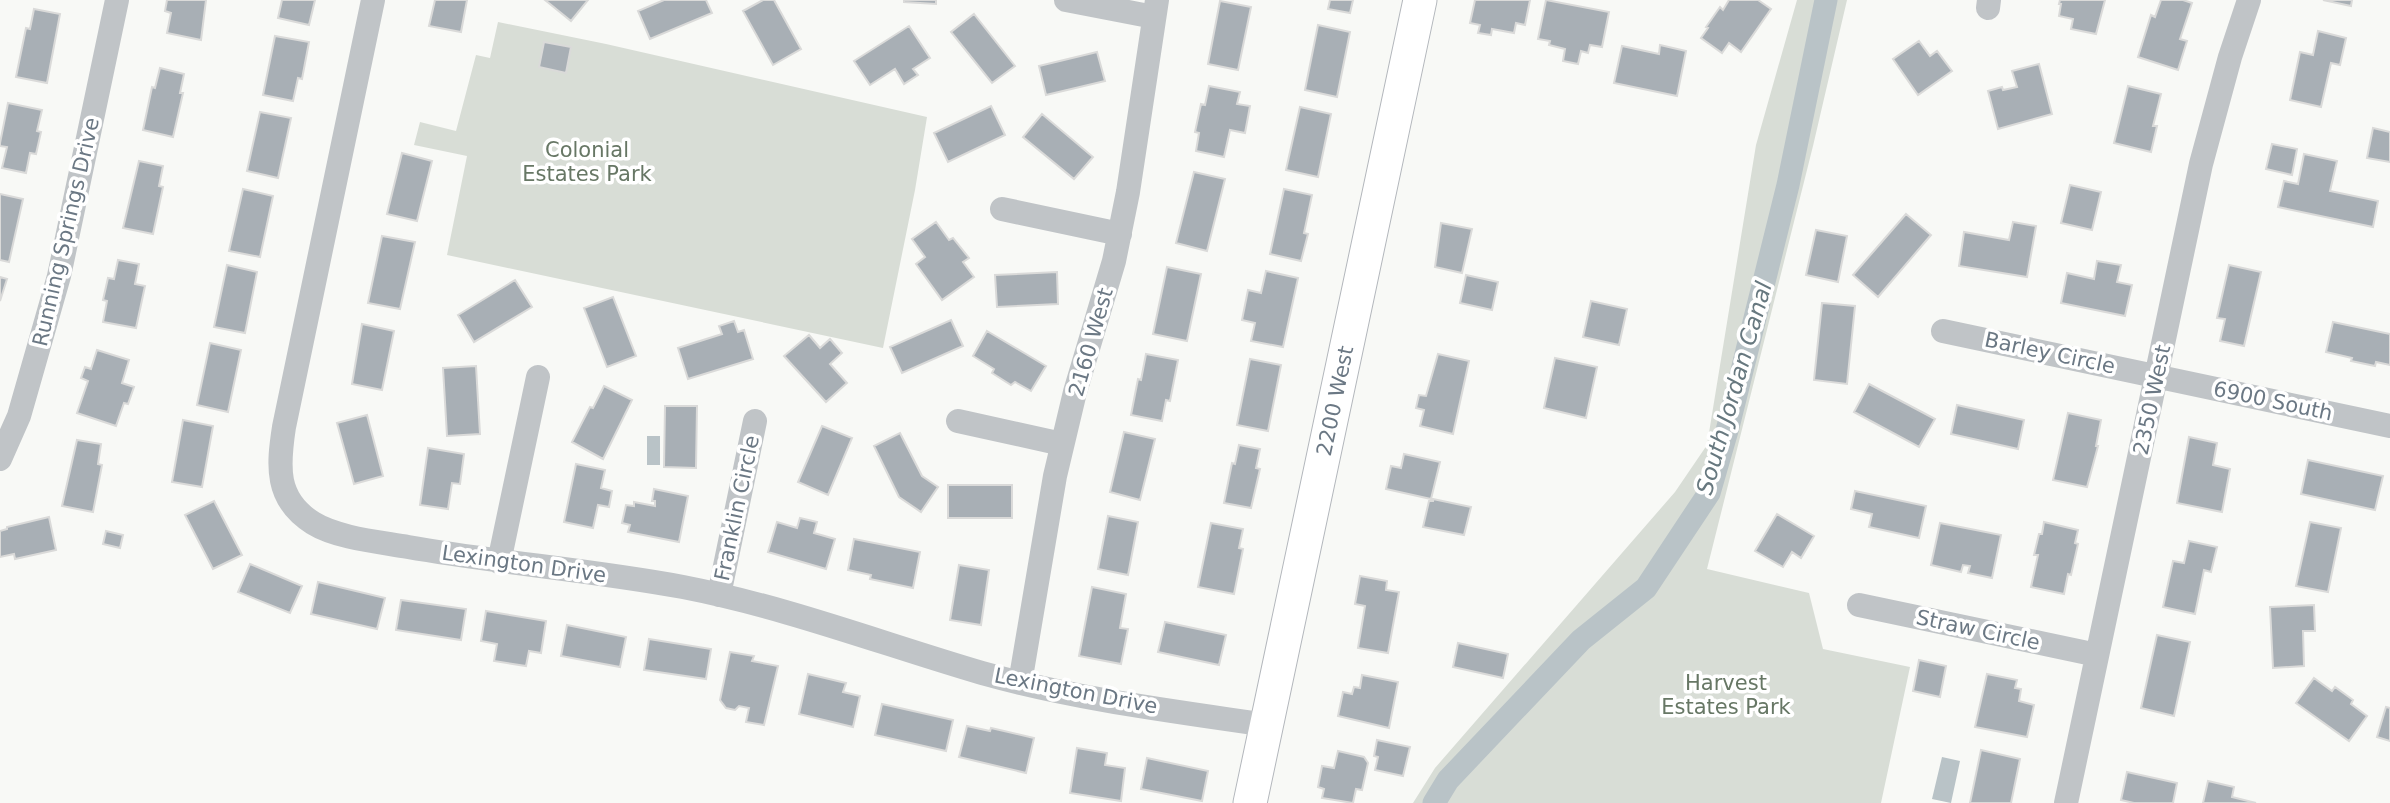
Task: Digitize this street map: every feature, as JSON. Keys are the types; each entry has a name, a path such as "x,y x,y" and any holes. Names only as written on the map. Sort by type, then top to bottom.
{"street":[{"name":"Running Springs Drive","path":"0,459 19,416 59,276 117,0"},
{"name":"Lexington Drive","path":"373,0 279,459 282,485 295,510 316,525 347,536 499,562 681,587 765,606 1020,682 1130,704 1267,725"},
{"path":"1066,0 1156,9"},
{"name":"2200 West","path":"1251,803 1420,0"},
{"name":"2350 West","path":"2066,803 2201,164 2230,57 2249,0"},
{"name":"2160 West","path":"1020,682 1062,444 1120,234 1138,137 1156,9"},
{"path":"1002,209 1120,234"},
{"name":"Barley Circle","path":"1943,331 2157,376"},
{"name":"6900 South","path":"2157,376 2390,426"},
{"path":"499,562 538,377"},
{"name":"Franklin Circle","path":"719,595 755,421"},
{"path":"958,421 1062,444"},
{"name":"Straw Circle","path":"1859,605 2097,655"}],"green space":[{"name":"Harvest Estates Park","path":"1797,0 1847,0 1707,569 1809,593 1823,649 1910,667 1881,803 1413,803 1435,768 1675,492 1707,445 1756,145"},
{"name":"Colonial Estates Park","path":"498,22 927,117 883,348 447,255 467,156 414,145 420,122 456,131 476,55 490,58"}],"shaded area":[{"path":"647,436 660,436 660,465 647,465"},
{"path":"1942,757 1960,761 1951,803 1932,799"}],"building":[{"path":"167,0 206,0 201,40 167,33 171,13 165,11"},
{"path":"282,0 315,0 309,25 278,18"},
{"path":"435,0 467,0 461,32 429,26"},
{"path":"545,0 588,0 571,21"},
{"path":"664,0 706,0 712,13 650,39 638,11"},
{"path":"763,0 774,0 801,49 773,65 743,11"},
{"path":"936,0 936,4 904,2"},
{"path":"1330,0 1353,0 1350,13 1328,9"},
{"path":"1475,0 1530,0 1525,25 1516,23 1514,33 1492,29 1491,35 1478,33 1480,25 1470,23"},
{"path":"1546,0 1609,12 1602,47 1590,45 1588,53 1581,51 1578,64 1563,61 1565,49 1549,45 1550,41 1538,39"},
{"path":"1729,0 1758,0 1771,9 1741,52 1729,43 1722,53 1701,38 1720,7 1723,10"},
{"path":"2060,0 2105,0 2096,34 2071,29 2073,19 2059,16"},
{"path":"2161,0 2183,0 2192,3 2180,39 2187,41 2178,70 2138,57 2151,15 2155,17"},
{"path":"2323,0 2352,0 2351,6"},
{"path":"1220,1 1251,7 1238,70 1208,64"},
{"path":"34,9 60,14 47,83 16,77 26,28 30,29"},
{"path":"974,14 1015,66 992,83 951,32"},
{"path":"1318,25 1350,32 1337,97 1305,90"},
{"path":"909,26 930,58 913,69 918,75 904,84 895,69 870,85 854,61"},
{"path":"2318,31 2346,38 2340,65 2331,63 2321,107 2290,100 2300,52 2313,55"},
{"path":"275,36 309,42 302,79 298,78 293,101 263,95"},
{"path":"1919,41 1930,56 1937,51 1952,71 1918,95 1893,59"},
{"path":"544,42 571,47 566,73 539,67"},
{"path":"1660,45 1686,51 1677,96 1614,83 1622,46 1659,54"},
{"path":"1097,52 1105,81 1046,95 1039,66"},
{"path":"2039,64 2052,114 1998,129 1988,91 2017,87 2012,71"},
{"path":"160,68 184,74 180,93 183,93 173,137 143,130 152,87 155,88"},
{"path":"1209,86 1240,92 1237,104 1250,106 1245,133 1230,130 1224,157 1196,151 1199,133 1195,132 1201,104 1205,105"},
{"path":"2128,86 2161,94 2153,126 2157,126 2151,152 2114,143"},
{"path":"8,103 42,110 37,131 41,132 36,154 30,153 26,173 2,168 7,147 0,146 0,143"},
{"path":"991,106 1005,135 948,162 934,133"},
{"path":"1300,107 1331,114 1318,177 1286,170"},
{"path":"260,112 291,118 278,178 247,171"},
{"path":"1042,114 1093,157 1074,179 1023,137"},
{"path":"2373,128 2390,132 2390,162 2367,158"},
{"path":"2272,144 2297,149 2292,175 2266,169"},
{"path":"402,153 432,161 417,221 387,214"},
{"path":"2304,154 2337,161 2330,191 2378,201 2373,227 2278,207 2284,181 2298,184"},
{"path":"139,161 163,166 159,186 163,187 153,234 123,228"},
{"path":"1194,172 1225,179 1207,251 1176,243"},
{"path":"2070,185 2101,192 2092,230 2061,223"},
{"path":"243,189 273,196 260,257 229,251"},
{"path":"1284,189 1312,195 1304,233 1308,234 1301,261 1270,254"},
{"path":"0,194 23,199 9,262 0,260"},
{"path":"1906,214 1931,235 1878,297 1853,275"},
{"path":"936,222 949,240 953,238 969,258 963,262 974,277 942,300 916,264 925,257 912,239"},
{"path":"2013,222 2036,226 2027,277 1959,266 1964,232 2009,240"},
{"path":"1441,223 1472,229 1462,273 1435,267"},
{"path":"1816,230 1847,236 1838,282 1806,275"},
{"path":"382,236 415,242 400,309 368,303"},
{"path":"118,260 139,264 135,284 145,286 136,328 103,322 107,301 103,300 108,278 114,279"},
{"path":"2097,261 2121,265 2117,282 2132,285 2125,316 2061,303 2067,273 2094,279"},
{"path":"227,265 257,272 245,333 214,327"},
{"path":"2229,265 2261,272 2244,346 2220,341 2225,319 2217,318"},
{"path":"1167,267 1201,274 1187,341 1153,334"},
{"path":"1266,271 1298,278 1283,347 1251,341 1255,323 1242,320 1248,290 1261,293"},
{"path":"1057,272 1058,304 997,307 995,275"},
{"path":"1466,275 1498,282 1492,310 1460,303"},
{"path":"0,277 7,279 0,301"},
{"path":"515,280 532,307 474,342 458,315"},
{"path":"613,297 636,356 607,367 584,308"},
{"path":"1591,301 1627,309 1619,345 1583,337"},
{"path":"1822,303 1855,306 1847,384 1814,380"},
{"path":"951,320 963,346 902,373 890,347"},
{"path":"734,321 738,332 744,330 753,359 688,379 678,348 722,334 719,326"},
{"path":"2333,322 2390,334 2390,365 2376,362 2375,366 2326,352"},
{"path":"362,324 394,331 382,390 352,384"},
{"path":"987,331 1046,366 1031,391 1015,382 1011,385 992,373 994,369 973,356"},
{"path":"809,335 820,348 830,339 842,353 830,364 847,383 826,402 784,356"},
{"path":"210,343 241,350 228,412 197,405"},
{"path":"97,350 129,360 122,383 134,387 128,404 124,403 116,426 77,413 88,381 81,378 85,367 91,369"},
{"path":"1146,354 1178,360 1170,401 1166,400 1162,421 1131,415"},
{"path":"1438,354 1469,361 1453,434 1420,426 1424,410 1416,408 1419,395 1426,396"},
{"path":"1555,358 1597,367 1586,418 1544,408"},
{"path":"1250,359 1281,365 1268,431 1237,425"},
{"path":"476,366 480,434 447,436 443,368"},
{"path":"1869,384 1935,419 1919,447 1854,412"},
{"path":"604,386 632,400 603,459 572,442"},
{"path":"1957,405 2024,420 2018,449 1951,434"},
{"path":"665,406 697,406 696,468 664,467"},
{"path":"2068,413 2101,420 2098,446 2087,487 2053,480"},
{"path":"367,415 383,476 354,484 337,423"},
{"path":"183,420 213,426 202,487 172,482"},
{"path":"822,426 852,438 828,495 798,482"},
{"path":"1124,432 1155,439 1140,500 1110,492"},
{"path":"900,433 922,476 938,487 921,512 899,497 874,446"},
{"path":"2189,437 2217,443 2213,465 2230,469 2222,512 2177,503"},
{"path":"77,440 101,444 98,464 102,465 93,512 62,506"},
{"path":"1239,445 1260,449 1256,468 1260,469 1251,508 1224,503 1232,463 1235,464"},
{"path":"428,448 464,454 460,484 452,483 448,509 420,505"},
{"path":"1404,454 1440,462 1431,499 1386,489 1391,466 1401,468"},
{"path":"2308,460 2383,476 2375,510 2301,494"},
{"path":"576,464 605,470 601,488 612,491 609,507 598,505 593,528 564,522"},
{"path":"948,485 1012,485 1012,518 948,518"},
{"path":"654,489 688,496 679,542 628,532 630,525 622,523 626,505 634,506 634,502 655,506 655,501 652,501"},
{"path":"1855,491 1926,506 1919,538 1869,527 1872,514 1851,509"},
{"path":"1433,499 1471,507 1464,535 1423,527 1429,501"},
{"path":"214,501 242,555 213,569 185,515"},
{"path":"1777,514 1814,536 1801,558 1792,552 1783,567 1755,551"},
{"path":"1108,516 1138,522 1128,575 1098,569"},
{"path":"49,517 56,550 15,559 14,554 0,557 0,531"},
{"path":"800,518 817,522 814,533 835,539 826,569 768,552 777,522 797,528"},
{"path":"2044,522 2078,530 2075,543 2078,544 2064,594 2031,587 2038,555 2034,555"},
{"path":"2310,522 2341,528 2328,592 2296,586"},
{"path":"1211,523 1243,529 1239,548 1243,549 1234,594 1198,587"},
{"path":"1940,523 2001,535 1992,578 1968,573 1970,566 1963,565 1961,572 1931,565"},
{"path":"106,531 123,535 120,548 103,544"},
{"path":"854,539 920,552 913,588 870,579 871,575 848,570"},
{"path":"2189,541 2217,547 2211,572 2204,570 2195,614 2163,607 2173,561 2184,563"},
{"path":"250,564 302,586 290,613 238,592"},
{"path":"959,565 989,570 981,625 950,620"},
{"path":"1360,576 1387,581 1386,590 1399,592 1388,653 1358,648 1365,606 1355,604"},
{"path":"318,582 385,598 377,629 311,614"},
{"path":"1092,587 1126,594 1120,628 1128,629 1121,664 1079,656"},
{"path":"401,600 466,609 461,640 396,630"},
{"path":"2314,605 2315,631 2303,631 2304,666 2273,668 2270,607"},
{"path":"486,611 546,621 541,653 529,651 526,666 494,661 497,644 481,641"},
{"path":"1165,622 1226,635 1219,665 1158,652"},
{"path":"567,625 626,637 620,667 561,656"},
{"path":"2157,635 2190,642 2174,716 2141,708"},
{"path":"649,639 711,649 706,679 644,670"},
{"path":"1458,643 1508,654 1503,678 1453,667"},
{"path":"730,652 754,656 752,661 778,666 764,725 746,722 749,708 726,708 720,700"},
{"path":"1919,660 1946,666 1940,697 1913,691"},
{"path":"808,674 846,683 843,692 860,696 853,727 799,714"},
{"path":"1987,674 2017,680 2015,688 2021,689 2019,701 2034,705 2027,737 1975,727"},
{"path":"1362,675 1398,682 1389,728 1338,716 1343,692 1352,694 1354,687 1360,688"},
{"path":"2314,678 2332,691 2335,687 2353,700 2351,704 2367,716 2349,741 2296,703"},
{"path":"882,704 953,720 946,751 875,735"},
{"path":"2386,707 2390,708 2390,741 2377,737"},
{"path":"967,726 990,731 991,728 1034,738 1026,773 959,757"},
{"path":"1377,740 1410,747 1403,776 1375,770 1378,757 1374,756"},
{"path":"1077,748 1107,753 1105,765 1125,768 1121,801 1070,793"},
{"path":"1981,750 2020,759 2011,803 1970,803"},
{"path":"1338,751 1364,757 1368,763 1362,790 1356,789 1353,803 1322,798 1324,789 1318,787 1322,766 1334,768"},
{"path":"1147,758 1208,771 1202,801 1141,789"},
{"path":"2127,772 2177,783 2173,803 2134,803 2121,800"},
{"path":"2208,781 2234,787 2232,797 2256,803 2203,803"}],"waterway":[{"name":"South Jordan Canal","path":"1434,803 1448,780 1581,640 1646,588 1709,493 1788,185 1826,0"}]}
